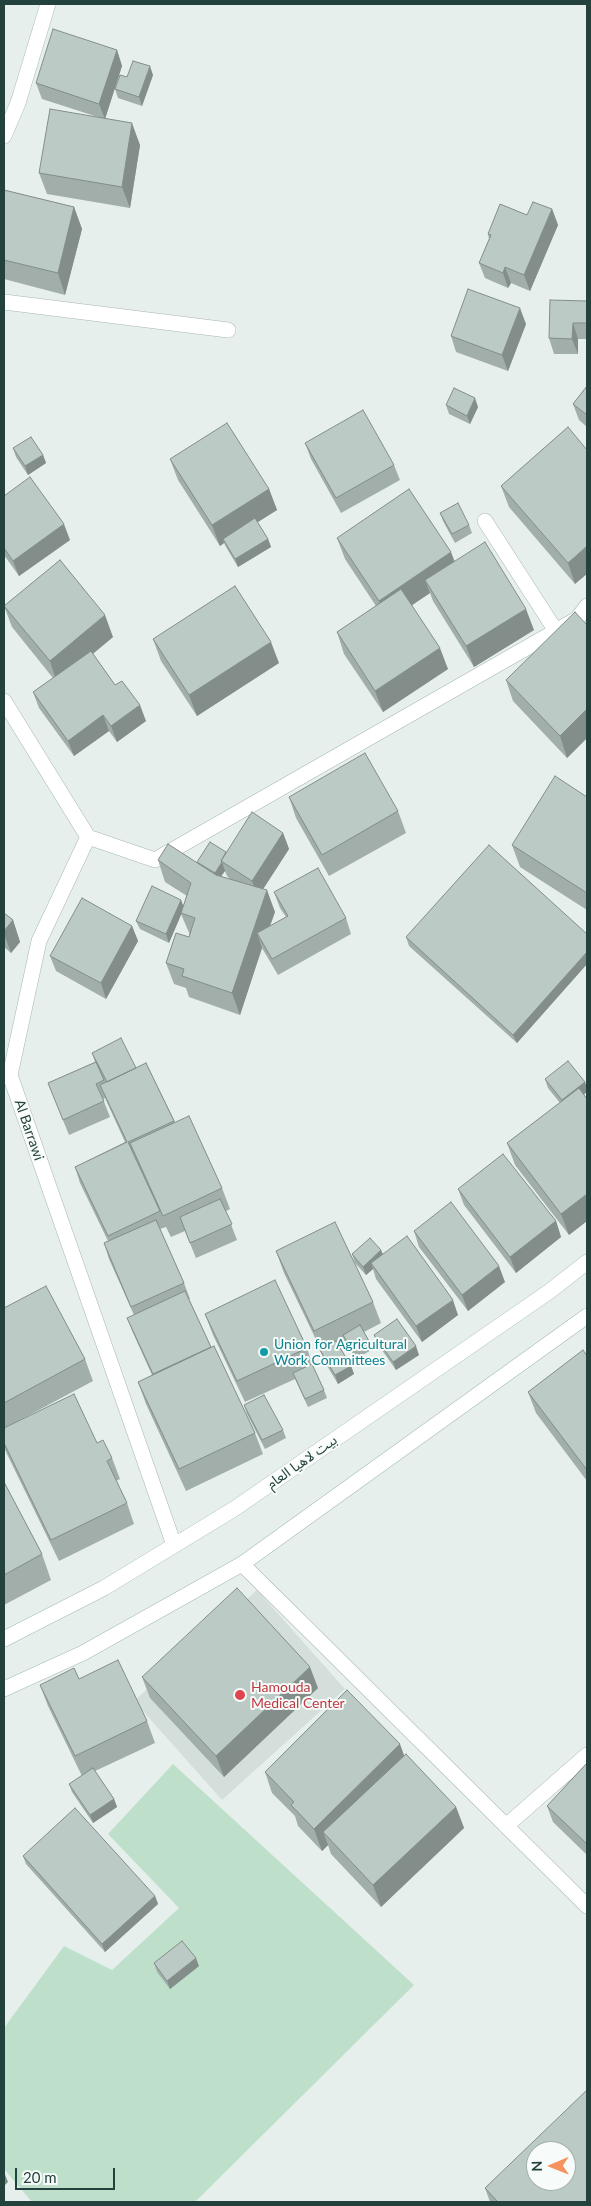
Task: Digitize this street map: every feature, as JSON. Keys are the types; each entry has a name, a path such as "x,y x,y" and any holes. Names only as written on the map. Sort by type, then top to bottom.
{"street":[{"path":"4,136 18,103 48,4"},
{"path":"4,302 228,330"},
{"path":"485,521 556,630"},
{"path":"4,701 88,837 156,860 556,630 582,623 587,606"},
{"name":"Al Barrawi","path":"88,837 38,941 10,1075 174,1545"},
{"name":"بيت لاهيا العام","path":"4,1639 104,1588 250,1498 550,1291 587,1262"},
{"path":"4,1689 82,1653 242,1564 587,1316"},
{"path":"242,1564 587,1906"},
{"path":"506,1826 587,1755"}],"shaded area":[{"name":"Hamouda Medical Center","path":"257,1590 345,1689 222,1800 134,1701"}],"green space":[{"path":"173,1764 414,1985 195,2202 32,2202 4,2169 4,2028 64,1946 112,1970 179,1908 108,1834"}],"building":[{"path":"53,29 117,50 99,104 36,83"},
{"path":"133,61 150,66 139,97 115,89 120,75 127,77"},
{"path":"50,109 132,123 122,187 39,173"},
{"path":"4,190 74,207 58,273 4,260"},
{"path":"533,202 552,209 524,275 505,267 503,273 479,263 491,235 488,234 500,204 527,215"},
{"path":"468,289 520,308 502,355 451,336"},
{"path":"550,300 587,301 587,323 573,323 572,339 549,338"},
{"path":"587,386 587,415 573,404"},
{"path":"454,388 475,398 467,416 446,405"},
{"path":"363,410 394,465 336,498 305,443"},
{"path":"227,423 269,489 212,525 170,459"},
{"path":"568,427 587,450 587,546 568,563 501,486"},
{"path":"31,437 43,455 25,466 13,448"},
{"path":"30,477 64,524 13,561 4,548 4,496"},
{"path":"409,489 451,552 379,601 337,538"},
{"path":"458,503 469,525 452,534 440,513"},
{"path":"255,518 268,539 235,559 223,539"},
{"path":"485,542 526,609 466,646 425,580"},
{"path":"60,560 105,615 50,661 4,606"},
{"path":"235,586 271,642 189,695 153,639"},
{"path":"401,589 440,648 375,691 337,632"},
{"path":"575,612 587,625 587,709 560,736 506,680"},
{"path":"91,651 115,685 122,681 140,705 111,726 103,715 68,741 33,692"},
{"path":"365,753 398,811 322,855 289,797"},
{"path":"555,776 587,797 587,893 512,845"},
{"path":"252,812 283,833 252,881 221,861"},
{"path":"210,842 226,852 215,873 197,862"},
{"path":"168,844 216,875 267,890 232,993 182,976 184,969 166,963 176,933 189,937 195,918 181,913 191,883 158,860"},
{"path":"489,845 587,934 587,952 513,1035 406,937"},
{"path":"318,868 346,918 272,959 257,933 288,916 274,892"},
{"path":"152,886 181,900 166,934 136,921"},
{"path":"82,898 132,926 101,983 50,956"},
{"path":"4,913 13,920 4,931"},
{"path":"121,1038 136,1068 107,1082 92,1053"},
{"path":"568,1061 585,1082 562,1100 545,1079"},
{"path":"96,1062 104,1080 96,1084 104,1101 63,1120 48,1083"},
{"path":"146,1063 174,1121 128,1142 160,1211 108,1236 75,1167 127,1142 100,1085"},
{"path":"579,1088 587,1099 587,1194 561,1214 507,1143"},
{"path":"189,1116 222,1188 163,1216 130,1143"},
{"path":"503,1154 556,1221 510,1257 458,1189"},
{"path":"220,1199 232,1224 190,1243 180,1217"},
{"path":"451,1202 499,1266 462,1295 414,1231"},
{"path":"156,1220 184,1283 131,1307 104,1243"},
{"path":"335,1222 373,1302 314,1331 276,1251"},
{"path":"407,1236 453,1300 416,1326 371,1263"},
{"path":"370,1238 381,1250 363,1267 352,1254"},
{"name":"Union for Agricultural Work Committees","path":"275,1280 307,1348 237,1381 205,1314"},
{"path":"46,1286 85,1359 4,1403 4,1308"},
{"path":"185,1291 211,1347 153,1374 127,1318"},
{"path":"397,1319 416,1346 393,1362 374,1335"},
{"path":"360,1325 369,1341 353,1351 343,1335"},
{"path":"336,1341 351,1366 335,1375 320,1350"},
{"path":"214,1346 255,1433 179,1469 138,1382"},
{"path":"583,1350 587,1356 587,1470 528,1392"},
{"path":"312,1364 324,1390 305,1399 293,1373"},
{"path":"74,1394 97,1443 103,1440 112,1458 107,1461 127,1503 51,1540 4,1443 4,1428"},
{"path":"264,1395 283,1430 262,1440 244,1405"},
{"path":"4,1482 42,1554 4,1575"},
{"path":"237,1588 310,1667 216,1756 142,1677"},
{"path":"118,1660 147,1721 75,1756 40,1685 74,1668 79,1679"},
{"path":"347,1690 400,1744 314,1829 291,1805 294,1802 265,1772"},
{"path":"406,1754 456,1807 373,1885 323,1832"},
{"path":"587,1763 587,1844 547,1806"},
{"path":"93,1768 114,1799 90,1815 69,1784"},
{"path":"75,1808 155,1896 102,1944 23,1856"},
{"path":"182,1941 196,1958 167,1981 154,1963"},
{"path":"587,2090 587,2202 498,2202 485,2188 526,2149 526,2191 576,2191 576,2141 534,2141"}],"place":[{"name":"Union for Agricultural Work Committees","path":"264,1352"},
{"name":"Hamouda Medical Center","path":"240,1695"}]}
